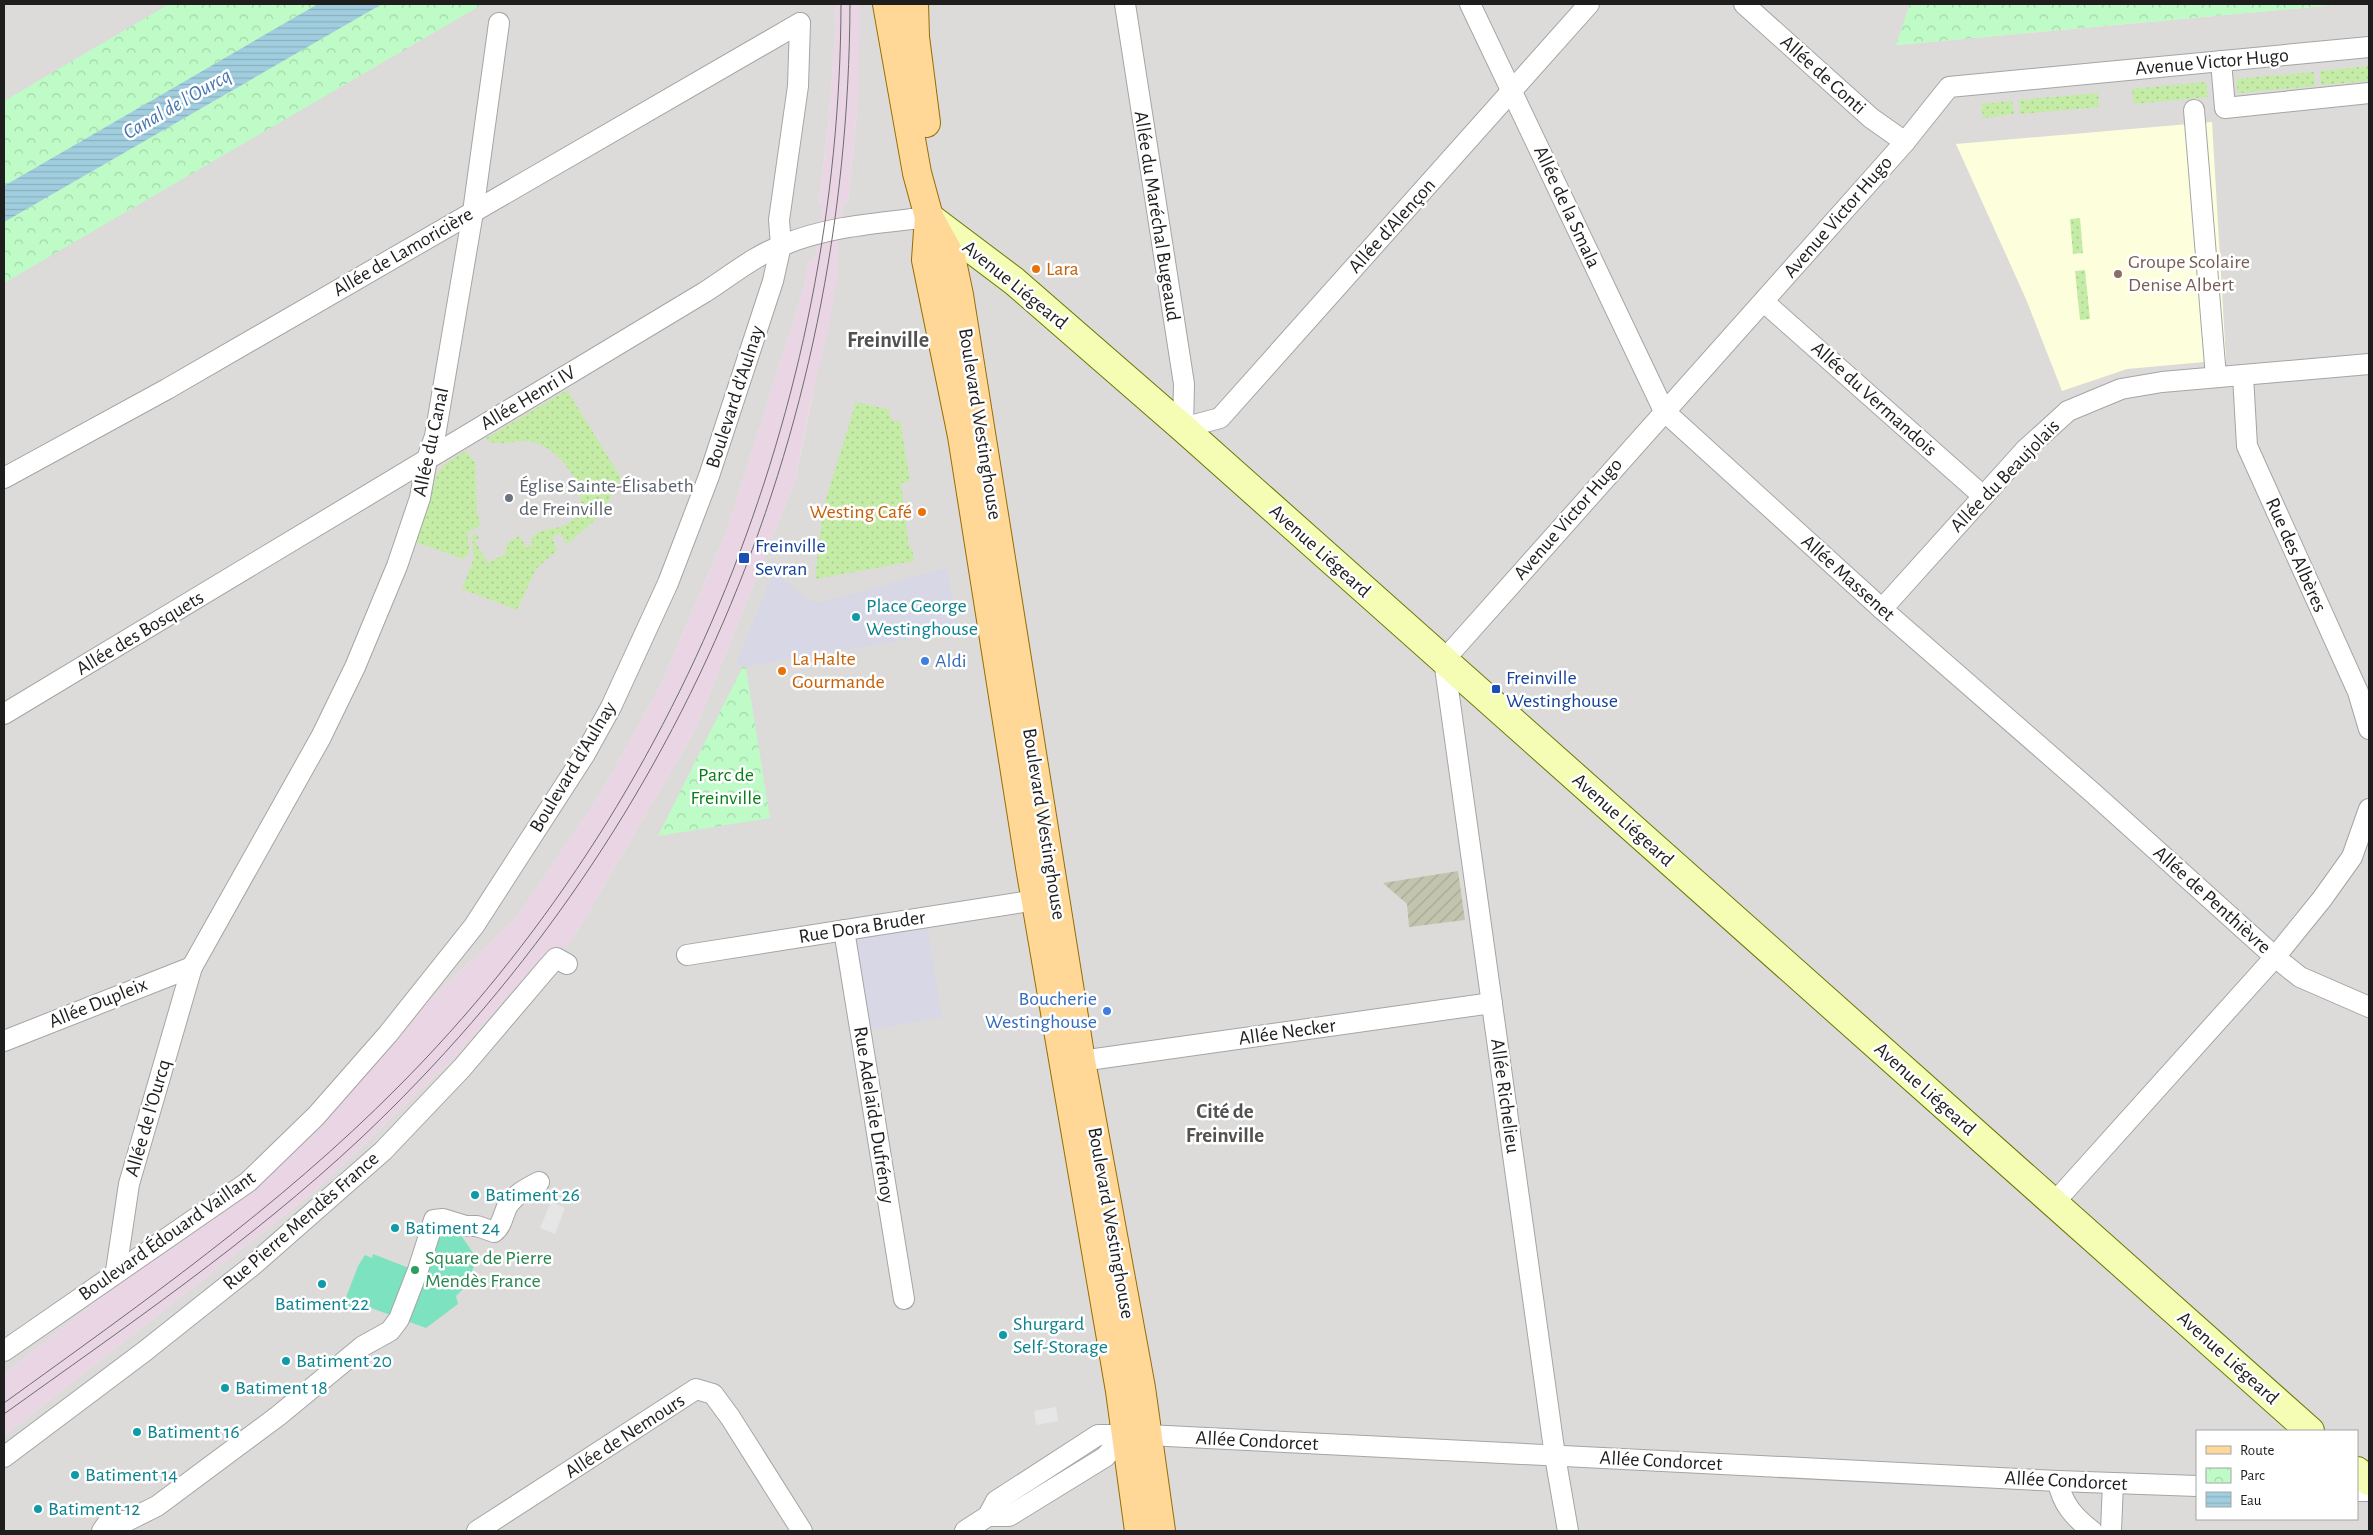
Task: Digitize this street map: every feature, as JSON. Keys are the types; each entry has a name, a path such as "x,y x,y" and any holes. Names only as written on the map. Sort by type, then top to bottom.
{"main road":[{"name":"Boulevard Westinghouse","path":"887,4 917,172 929,217 951,257 959,295 1082,1061 1141,1388 1137,1434"},
{"name":"Boulevard Westinghouse","path":"914,4 915,37 932,169 926,260 962,436 1036,900 1137,1434"},
{"path":"1137,1434 1139,1531"},
{"path":"1137,1434 1161,1531"}],"street":[{"name":"Allée du Maréchal Bugeaud","path":"1125,4 1184,384 1183,428"},
{"name":"Allée de la Smala","path":"1470,4 1664,411"},
{"name":"Allée d'Alençon","path":"1183,428 1220,418 1589,4"},
{"name":"Allée de Conti","path":"1744,4 1871,118 1904,142"},
{"name":"Allée du Canal","path":"192,967 321,737 397,566 420,498 427,459 434,436 473,212 499,23"},
{"name":"Allée de Lamoricière","path":"4,478 167,389 800,23"},
{"name":"Boulevard d'Aulnay","path":"474,926 584,754 611,706 668,583 709,476 773,281 781,245 778,220 798,86 800,23"},
{"name":"Avenue Victor Hugo","path":"1444,660 1664,411 1764,302 1904,142 1949,87 2369,47"},
{"path":"2221,61 2225,108 2369,93"},
{"path":"2194,110 2216,377"},
{"name":"Allée Henri IV","path":"276,551 705,292 749,262 781,245 825,231 929,217"},
{"name":"Avenue Liégeard","path":"929,217 1014,281 1183,428 2309,1430"},
{"name":"Allée du Vermandois","path":"1764,302 1983,496"},
{"name":"Allée du Beaujolais","path":"1882,609 2025,450 2068,411 2121,389 2162,382 2369,364"},
{"name":"Rue des Albères","path":"2243,376 2247,446 2364,692 2369,729"},
{"name":"Allée Massenet","path":"1664,411 1882,609 2034,743"},
{"name":"Allée des Bosquets","path":"4,714 276,551"},
{"name":"Allée Richelieu","path":"1444,660 1555,1456 1568,1531"},
{"name":"Allée de Penthièvre","path":"2034,743 2275,958 2053,1204"},
{"path":"2369,810 2352,857 2322,899 2275,958 2300,977 2369,1007"},
{"name":"Rue Dora Bruder","path":"688,955 1036,900"},
{"name":"Boulevard Édouard Vaillant","path":"4,1351 248,1182 316,1116 388,1034 474,926"},
{"name":"Rue Adelaïde Dufrénoy","path":"844,930 904,1299"},
{"name":"Rue Pierre Mendès France","path":"4,1457 145,1351 252,1266 383,1151 462,1068 556,958 566,964"},
{"name":"Allée Dupleix","path":"4,1041 192,967"},
{"name":"Allée de l'Ourcq","path":"116,1272 129,1184 192,967"},
{"name":"Allée Necker","path":"1082,1061 1492,1003"},
{"path":"102,1531 109,1522 127,1521 157,1506 278,1416 362,1346 390,1331 398,1319 418,1270 434,1220 466,1226 478,1226 494,1232 498,1229 508,1205 526,1188 539,1182"},
{"name":"Allée de Nemours","path":"477,1531 696,1389 713,1394 730,1417 802,1531"},
{"name":"Allée Condorcet","path":"966,1531 988,1516 996,1501 1098,1435 1137,1434 2058,1481 2196,1486"},
{"path":"2358,1472 2369,1481"},
{"path":"2058,1481 2061,1497 2071,1512 2092,1531"},
{"path":"2111,1531 2113,1483"}],"shaded area":[{"path":"4,4 835,4 836,27 828,127 819,205 823,205 815,260 809,261 804,288 726,533 660,687 601,793 518,916 207,1214 4,1374"},
{"path":"835,4 859,4 860,23 857,111 848,202 843,203 835,268 838,269 830,320 795,481 694,732 569,945 545,953 456,1056 315,1191 4,1436 4,1374 207,1214 518,916 601,793 660,687 726,533 804,288 809,261 815,260 823,205 819,206 836,27"},
{"path":"859,4 1910,4 1897,45 2346,4 2369,4 2369,1531 4,1531 4,1436 315,1191 456,1056 545,952 569,945 694,732 795,481 838,269 835,268 843,203 848,202 857,111"},
{"name":"Groupe Scolaire Denise Albert","path":"2212,122 2226,360 2127,369 2062,391 2026,299 1956,144"},
{"name":"Place George Westinghouse","path":"947,568 958,631 743,667 736,663 774,572 808,599 818,603"},
{"path":"1458,871 1465,920 1409,927 1407,904 1383,883"},
{"path":"927,925 942,1017 868,1030 852,937"},
{"path":"551,1202 565,1208 555,1234 540,1228"},
{"path":"1056,1407 1058,1421 1036,1425 1034,1411"}],"green space":[{"path":"169,4 318,4 4,186 4,101"},
{"path":"382,4 483,4 4,283 4,222"},
{"path":"1910,4 2346,4 1896,45"},
{"path":"2369,66 2369,81 2321,85 2320,71"},
{"path":"2314,72 2315,86 2238,93 2236,79"},
{"path":"2206,82 2208,97 2134,104 2132,89"},
{"path":"2098,93 2099,107 2020,114 2019,100"},
{"path":"2012,101 2014,114 1983,118 1981,104"},
{"path":"2080,218 2083,253 2073,254 2070,219"},
{"path":"2085,270 2090,319 2080,320 2075,271"},
{"path":"567,390 621,478 602,514 567,544 560,533 552,537 557,550 536,569 517,610 462,589 474,558 472,536 476,533 479,538 475,541 488,563 507,553 505,549 508,547 506,544 519,536 527,548 533,544 530,538 541,532 566,525 578,513 581,502 579,489 574,476 565,464 544,446 527,441 497,443 485,439"},
{"path":"856,402 891,410 888,414 896,423 900,420 910,481 901,483 909,548 912,548 914,561 815,579 823,509"},
{"path":"466,451 475,462 477,513 481,525 467,533 470,553 463,559 416,542 437,474 446,463"},
{"name":"Parc de Freinville","path":"745,662 770,818 658,836"},
{"name":"Square de Pierre Mendès France","path":"427,1210 453,1221 476,1258 469,1279 456,1296 458,1304 426,1328 363,1305 342,1308 358,1266 365,1255 372,1258 373,1254 409,1268 427,1218 424,1217"}],"water":[{"name":"Canal de l'Ourcq","path":"318,4 382,4 4,222 4,186"}],"tram line":[{"path":"4,1403 208,1253 306,1173 353,1131 398,1087 499,975 587,854 663,725 726,589 775,447 811,302 833,154 841,4"},
{"path":"4,1414 141,1316 231,1248 318,1177 360,1139 472,1022 570,897 654,763 723,622 778,475 817,323 841,165 850,4"}],"place":[{"name":"Lara","path":"1036,269"},
{"name":"Groupe Scolaire Denise Albert","path":"2118,274"},
{"name":"Église Sainte-Élisabeth de Freinville","path":"509,498"},
{"name":"Westing Café","path":"922,512"},
{"name":"Freinville Sevran","path":"744,558"},
{"name":"Place George Westinghouse","path":"856,617"},
{"name":"Aldi","path":"925,661"},
{"name":"La Halte Gourmande","path":"782,671"},
{"name":"Freinville Westinghouse","path":"1496,689"},
{"name":"Boucherie Westinghouse","path":"1107,1011"},
{"name":"Batiment 26","path":"475,1195"},
{"name":"Batiment 24","path":"395,1228"},
{"name":"Square de Pierre Mendès France","path":"415,1270"},
{"name":"Batiment 22","path":"322,1284"},
{"name":"Shurgard Self-Storage","path":"1003,1335"},
{"name":"Batiment 20","path":"286,1361"},
{"name":"Batiment 18","path":"225,1388"},
{"name":"Batiment 16","path":"137,1432"},
{"name":"Batiment 14","path":"75,1475"},
{"name":"Batiment 12","path":"38,1509"}],"district":[{"name":"Freinville","path":"888,340"},
{"name":"Cité de Freinville","path":"1225,1123"}]}
